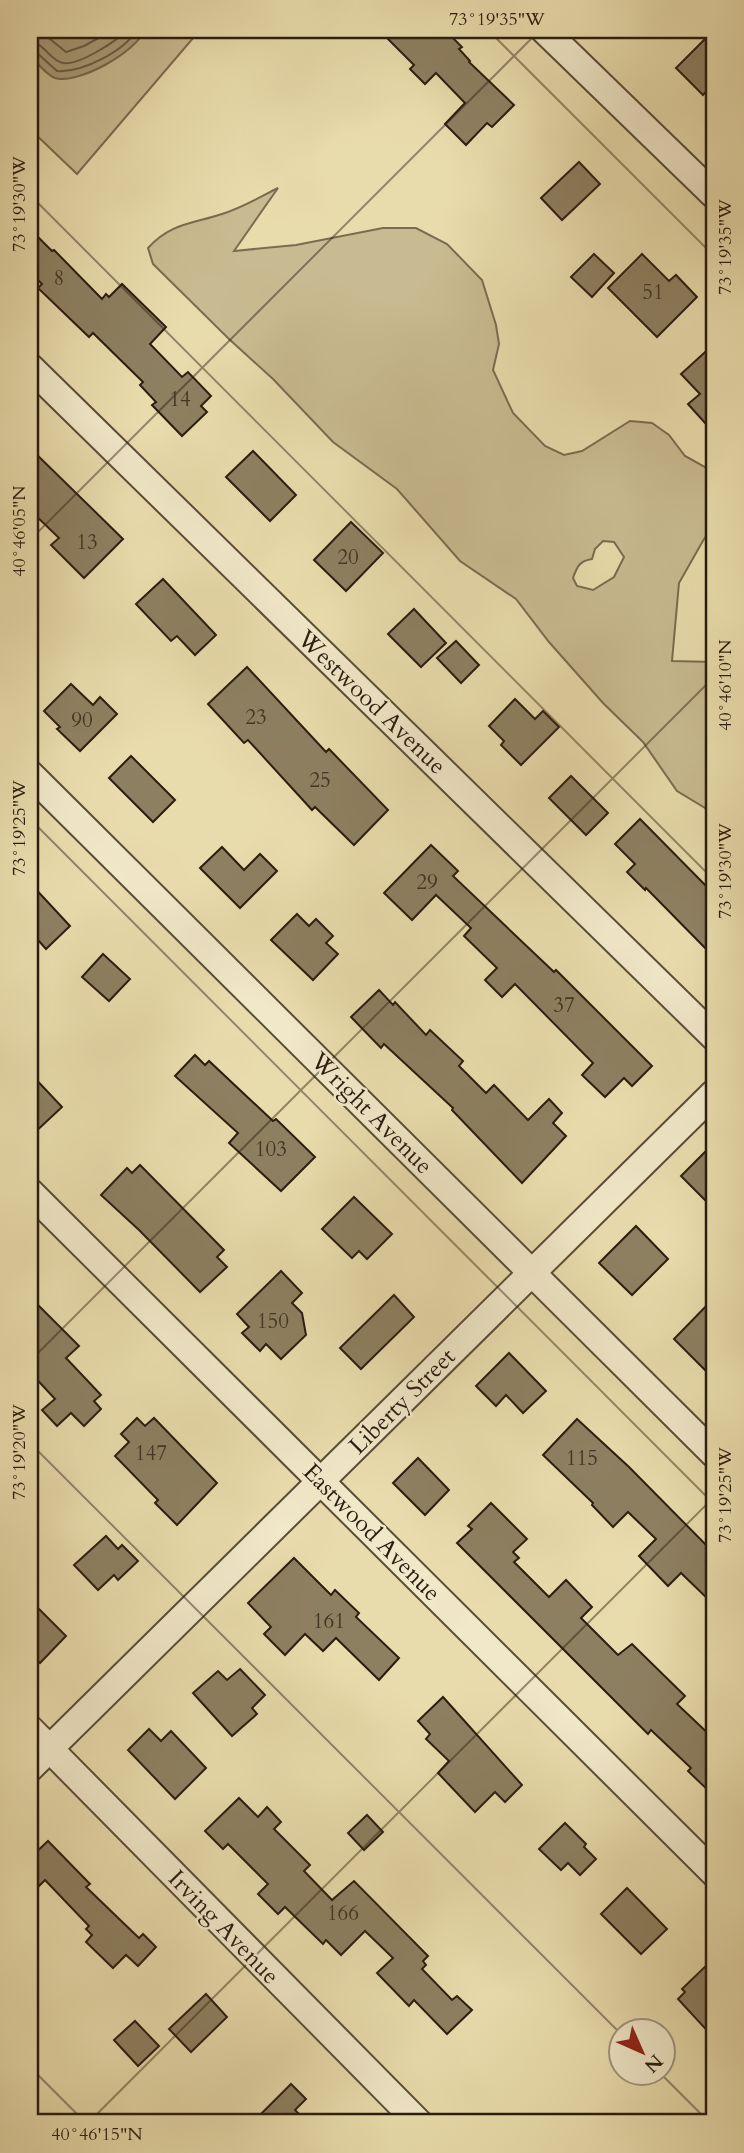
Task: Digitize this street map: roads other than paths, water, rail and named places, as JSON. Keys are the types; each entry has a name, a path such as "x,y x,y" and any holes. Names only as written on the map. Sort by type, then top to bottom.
{"street":[{"path":"544,30 712,188"},
{"name":"Westwood Avenue","path":"30,367 714,1037"},
{"name":"Wright Avenue","path":"30,774 714,1454"},
{"name":"Liberty Street","path":"30,1768 714,1093"},
{"name":"Eastwood Avenue","path":"30,1192 714,1873"},
{"name":"Irving Avenue","path":"30,1729 419,2123"}],"water":[{"path":"30,30 144,30 131,47 119,56 92,71 65,79 55,78 30,56"}]}
